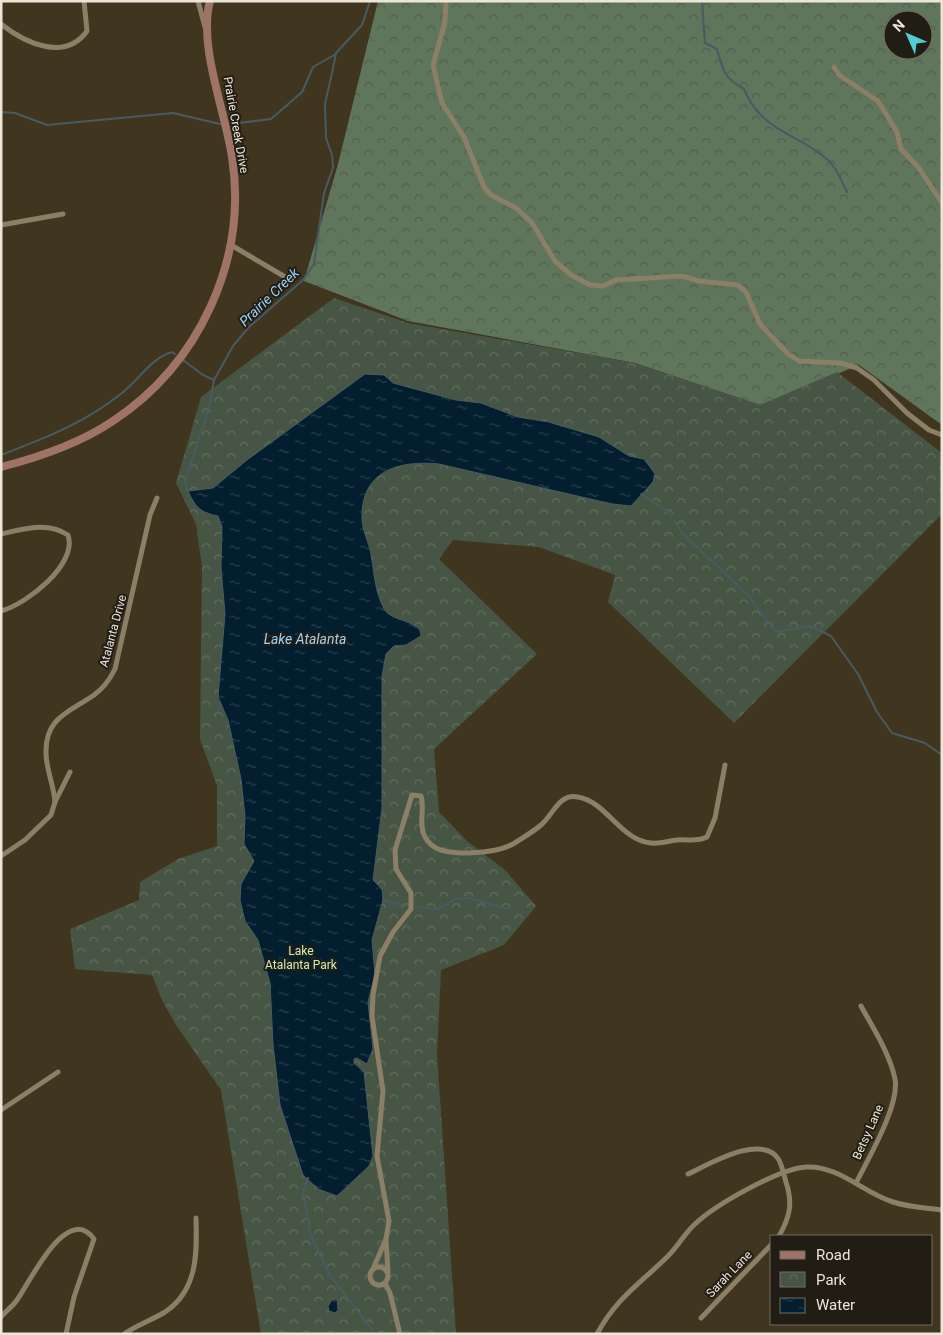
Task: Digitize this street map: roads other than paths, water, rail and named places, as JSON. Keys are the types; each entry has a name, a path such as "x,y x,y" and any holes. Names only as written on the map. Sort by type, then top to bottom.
{"main road":[{"name":"Prairie Creek Drive","path":"1,467 55,451 90,435 113,421 140,400 167,372 197,334 214,302 226,267 234,230 235,192 232,158 205,27 210,1"}],"street":[{"path":"1,24 32,43 51,47 70,46 80,41 87,31 84,1"},
{"path":"198,1 205,27"},
{"path":"446,1 445,22 433,65 442,103 464,137 484,187 491,195 516,208 532,224 555,260 571,275 590,285 603,286 616,280 682,276 699,281 738,285 746,292 760,324 788,354 800,361 842,363 857,368 874,380 907,413 929,430 942,435"},
{"path":"834,67 839,75 878,102 897,132 901,149 919,168 942,203"},
{"path":"1,224 63,214"},
{"path":"231,245 287,278"},
{"name":"Atalanta Drive","path":"55,802 46,753 50,730 65,712 102,688 115,668 150,515 157,498"},
{"path":"1,534 34,527 52,528 68,535 70,542 69,550 52,577 40,589 11,608 1,611"},
{"path":"386,1239 370,1275 373,1283 379,1285 385,1283 388,1278 386,1239 389,1221 377,1156 383,1091 373,1026 373,995 380,956 393,932 411,909 411,894 396,869 395,850 412,794 420,796 422,800 421,821 424,835 433,847 445,852 492,850 511,844 542,824 562,799 570,797 579,797 594,804 637,840 651,843 699,840 707,837 715,818 725,765"},
{"path":"1,856 41,827 51,815 55,802 70,772"},
{"name":"Betsy Lane","path":"856,1183 886,1123 894,1096 895,1081 873,1028 861,1006"},
{"path":"1,1110 58,1072"},
{"path":"688,1174 743,1149 764,1149 772,1153 778,1159 791,1205 788,1221 780,1235"},
{"path":"597,1334 618,1300 673,1251 694,1225 708,1213 764,1181 783,1174 806,1167 830,1170 893,1202 942,1210"},
{"path":"124,1334 165,1312 178,1301 190,1284 197,1256 196,1218"},
{"path":"1,1317 18,1299 42,1259 71,1230 80,1228 88,1231 94,1239 74,1297 66,1334"},
{"name":"Sarah Lane","path":"701,1318 770,1246"},
{"path":"372,1269 381,1266 388,1272"},
{"path":"385,1283 390,1293 400,1334"}],"water":[{"name":"Lake Atalanta","path":"365,374 384,375 393,383 456,400 481,403 518,417 549,422 599,437 629,456 644,459 655,474 653,482 631,506 612,504 439,464 424,463 409,464 384,472 367,490 363,503 362,520 381,602 388,613 417,627 421,636 406,645 394,646 386,654 382,676 382,808 373,880 382,889 383,900 372,940 375,974 368,1002 373,1049 367,1064 357,1058 354,1059 354,1063 364,1072 373,1156 369,1166 337,1196 318,1189 303,1175 280,1105 273,1044 270,983 258,940 245,921 240,900 241,884 254,861 244,844 245,816 241,779 228,720 218,697 225,614 221,568 222,527 218,516 207,513 199,508 188,491 213,488 247,460"},
{"path":"337,1299 338,1310 335,1313 329,1311 328,1306 332,1300"}],"waterway":[{"name":"Prairie Creek","path":"188,491 185,482 209,407 214,380 233,346 249,327 303,280 314,264 324,193 333,168 332,155 326,138 325,104 336,53 362,25 370,1"},
{"path":"702,1 705,43 717,49 728,77 744,89 752,104 771,124 806,144 829,161 847,192"},
{"path":"231,124 271,119 302,92 313,67 336,54"},
{"path":"1,112 15,113 47,125 173,113 220,124"},
{"path":"1,455 49,436 94,413 128,388 151,364 172,352 175,354"},
{"path":"183,360 203,375 214,380"},
{"path":"641,494 663,508 671,516"},
{"path":"675,522 683,534 746,593 776,632 810,626 831,636 858,674 877,712 892,733 925,743 942,755"},
{"path":"416,907 437,909 456,899 469,898 508,909"},
{"path":"383,900 406,906"},
{"path":"308,1178 303,1193 311,1235 329,1274 375,1334"}],"park label":[{"name":"Lake Atalanta Park","path":"301,958"}]}
